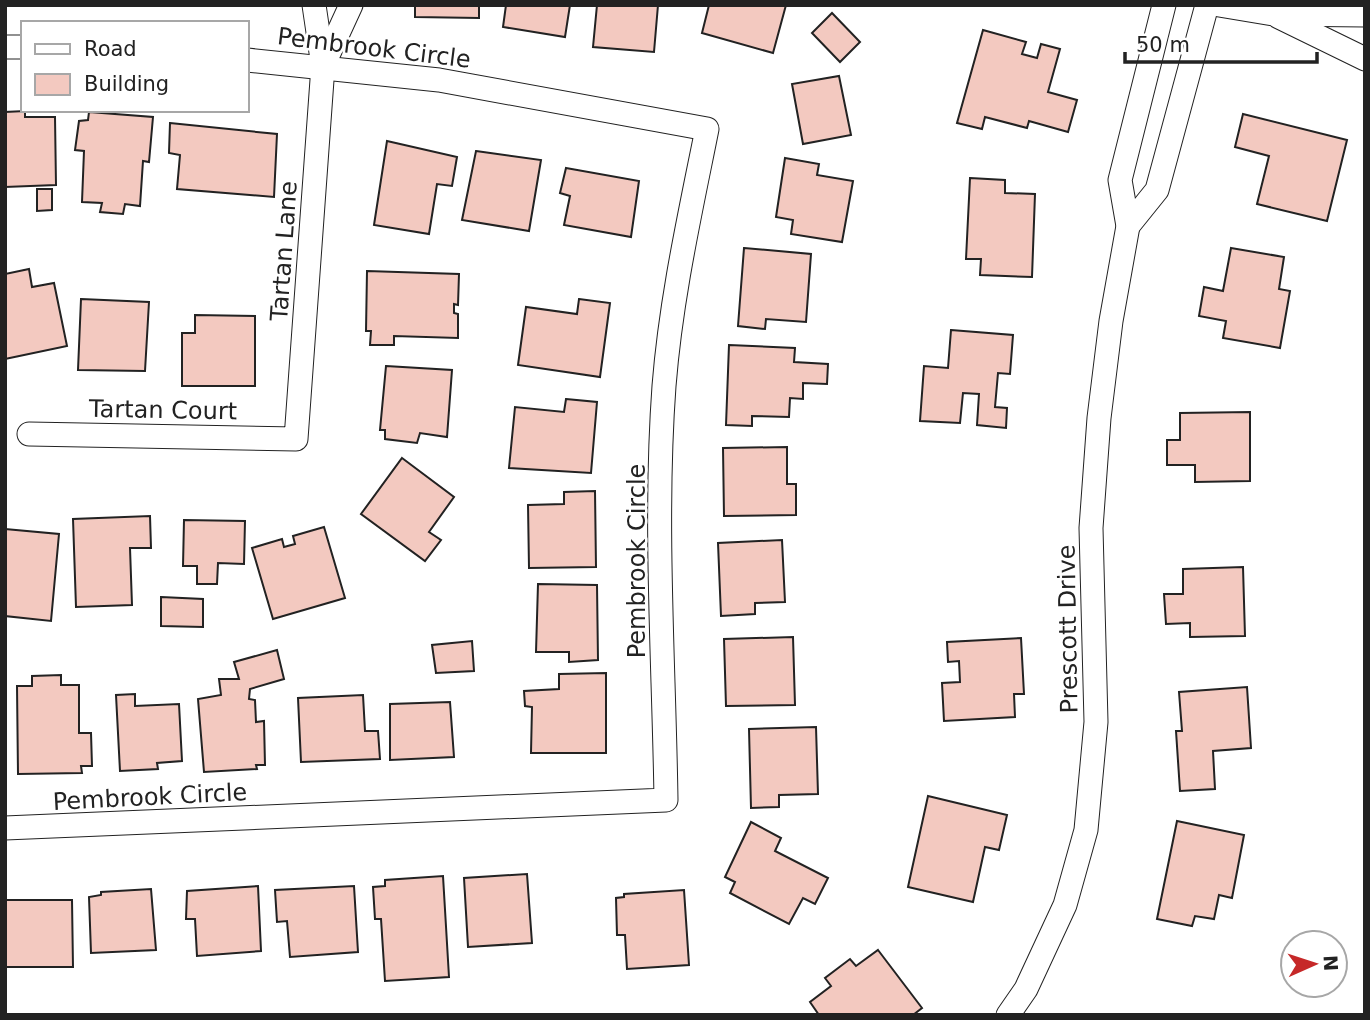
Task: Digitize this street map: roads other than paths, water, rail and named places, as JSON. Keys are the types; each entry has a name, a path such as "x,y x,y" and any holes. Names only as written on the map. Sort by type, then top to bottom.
{"street":[{"name":"Tartan Lane","path":"296,439 323,66 314,5"},
{"name":"Tartan Lane","path":"323,66 351,5"},
{"name":"Prescott Drive","path":"1008,1015 1026,989 1065,905 1086,830 1097,722 1091,528 1098,418 1111,321 1128,226 1119,180 1164,5"},
{"name":"Prescott Drive","path":"1128,226 1157,190 1207,5"},
{"path":"1219,5 1273,14 1365,15"},
{"path":"1273,14 1365,59"},
{"name":"Pembrook Circle","path":"5,828 666,800 661,522 664,387 674,287 708,129 439,80 248,60"},
{"name":"Tartan Court","path":"29,434 296,439"}]}
